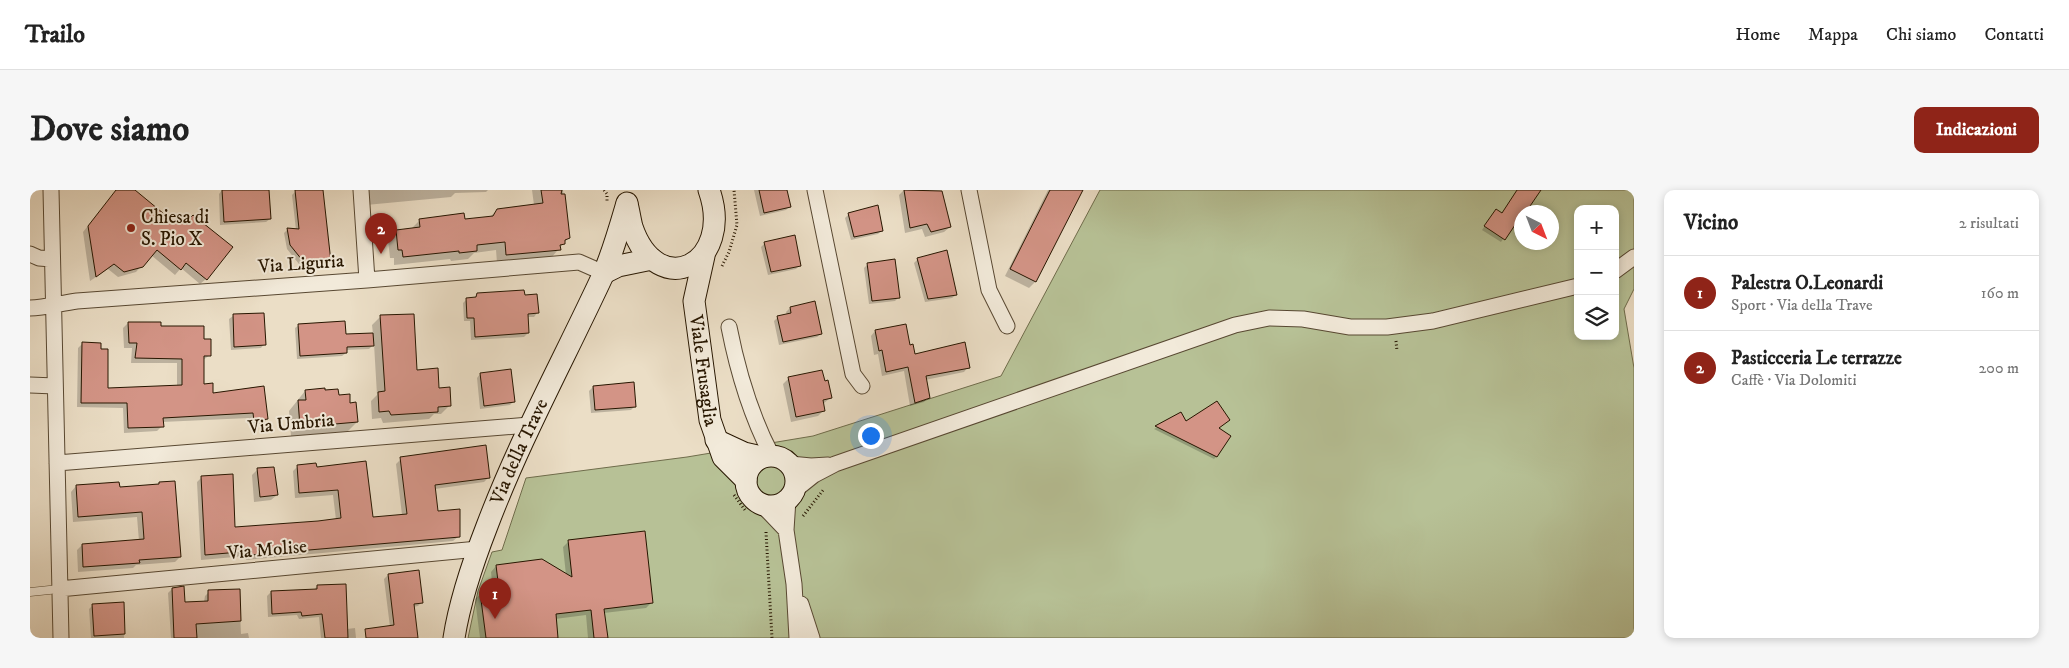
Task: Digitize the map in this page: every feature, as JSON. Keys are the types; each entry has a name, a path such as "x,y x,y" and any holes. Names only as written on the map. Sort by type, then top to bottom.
{"street":[{"path":"51,190 60,638"},
{"path":"361,190 366,280"},
{"path":"604,273 618,266 659,263 678,269 692,265 704,256 710,244 714,224 709,190"},
{"path":"815,190 853,374 862,386"},
{"path":"969,190 989,290 1007,326"},
{"name":"Via della Trave","path":"627,197 632,227 641,244 659,263"},
{"name":"Via della Trave","path":"454,638 460,604 496,501 529,425 604,273 627,197"},
{"path":"30,254 39,258 52,259"},
{"name":"Viale Frusaglia","path":"704,256 694,301 710,420 716,440 739,484 748,490 756,508 786,530"},
{"path":"1619,268 1634,257"},
{"name":"Via Liguria","path":"30,308 41,308 53,304 579,262 604,273"},
{"name":"Viale Frusaglia","path":"659,263 694,301"},
{"path":"756,508 780,504 814,475 834,464 1235,325 1269,318 1303,319 1350,327 1387,327 1433,321 1574,287"},
{"name":"Viale Frusaglia","path":"729,327 736,366 756,425 775,459 795,472 796,482 791,495 786,530 794,584"},
{"path":"30,385 55,386"},
{"name":"Via Umbria","path":"57,463 529,425"},
{"name":"Viale Frusaglia","path":"716,440 744,453 811,466 834,464"},
{"path":"739,484 754,462 775,459"},
{"name":"Via Molise","path":"59,590 478,550"},
{"path":"794,584 797,638"},
{"path":"794,584 812,638"}],"lane":[{"path":"30,592 59,590"}],"path":[{"path":"739,484 739,502 756,508"},
{"path":"802,517 830,484"},
{"path":"764,526 767,537 772,638"}],"green space":[{"path":"1100,190 1634,190 1634,289 1624,309 1634,368 1634,638 468,638 478,591 492,552 502,550 526,478 687,457 813,436 1001,376"}],"building":[{"path":"116,190 135,190 175,223 186,222 193,215 233,247 207,280 186,263 181,270 157,250 143,267 124,272 114,264 96,277 88,226"},
{"path":"222,190 269,190 271,219 224,222"},
{"path":"295,190 323,190 331,262 307,266 290,245 287,228 299,229"},
{"path":"541,190 562,190 561,194 565,194 570,238 565,240 565,244 560,245 561,250 506,255 505,242 477,245 477,251 459,253 459,251 403,257 402,250 398,250 396,230 420,227 419,219 464,213 465,219 493,216 497,209 543,203"},
{"path":"759,190 787,190 791,207 764,213"},
{"path":"904,190 942,191 951,227 931,232 927,224 910,228"},
{"path":"1050,190 1083,190 1036,282 1010,269"},
{"path":"1517,190 1541,190 1531,205 1514,205 1514,226 1505,240 1484,226 1496,209 1502,213"},
{"path":"878,205 883,231 854,237 848,213"},
{"path":"795,235 801,266 771,272 764,242"},
{"path":"947,250 957,295 928,299 917,258"},
{"path":"895,259 900,298 872,301 867,263"},
{"path":"524,290 525,295 537,294 539,313 528,314 529,333 475,337 474,318 467,318 466,298 476,297 477,293"},
{"path":"815,301 822,334 783,342 777,316 791,313 790,307"},
{"path":"264,313 266,345 234,347 233,314"},
{"path":"414,314 417,370 438,368 439,388 450,387 451,406 438,407 438,412 391,415 389,411 379,412 378,392 385,391 380,315"},
{"path":"345,321 346,334 373,333 374,346 347,347 347,353 300,356 298,324"},
{"path":"128,322 161,322 161,326 204,326 204,339 211,339 211,356 204,356 204,384 213,383 213,393 264,386 268,419 254,421 253,413 163,418 164,427 128,428 127,403 81,403 82,342 101,343 101,349 108,349 108,388 182,385 182,359 135,358 137,343 129,343"},
{"path":"906,324 910,345 913,344 915,354 965,342 970,368 926,376 930,398 915,403 908,367 886,372 882,350 879,351 875,330"},
{"path":"511,369 515,402 484,406 480,373"},
{"path":"822,370 825,381 828,380 832,398 823,400 825,411 796,417 788,377"},
{"path":"634,382 636,407 595,410 593,386"},
{"path":"325,388 325,390 338,389 339,395 350,394 350,403 356,402 358,422 300,427 298,400 306,400 305,390"},
{"path":"1217,401 1230,420 1219,428 1231,436 1217,457 1155,426 1181,412 1186,421"},
{"path":"486,445 490,478 435,485 438,511 460,509 460,537 251,555 251,551 205,555 201,476 233,474 235,527 318,521 341,518 338,490 299,493 297,465 316,463 317,467 366,461 373,517 407,514 400,457"},
{"path":"274,467 278,495 260,497 257,468"},
{"path":"175,481 181,557 139,560 140,563 83,567 82,544 144,539 142,512 78,517 76,485 119,482 120,487"},
{"path":"645,531 653,603 604,609 608,638 594,638 591,610 556,614 558,638 486,638 480,592 499,590 496,565 542,559 572,577 568,540"},
{"path":"419,570 423,603 414,604 418,638 366,638 365,629 394,625 388,574"},
{"path":"346,584 348,638 325,638 322,614 302,616 301,612 272,614 271,591 317,589 317,585"},
{"path":"184,586 185,602 208,601 208,590 240,589 241,621 196,624 197,638 174,638 172,588"},
{"path":"124,602 125,634 94,636 92,604"}],"place":[{"name":"Chiesa di S. Pio X","path":"131,228"},
{"name":"Pasticceria Le terrazze","path":"381,254"},
{"name":"Palestra O.Leonardi","path":"495,619"}]}
